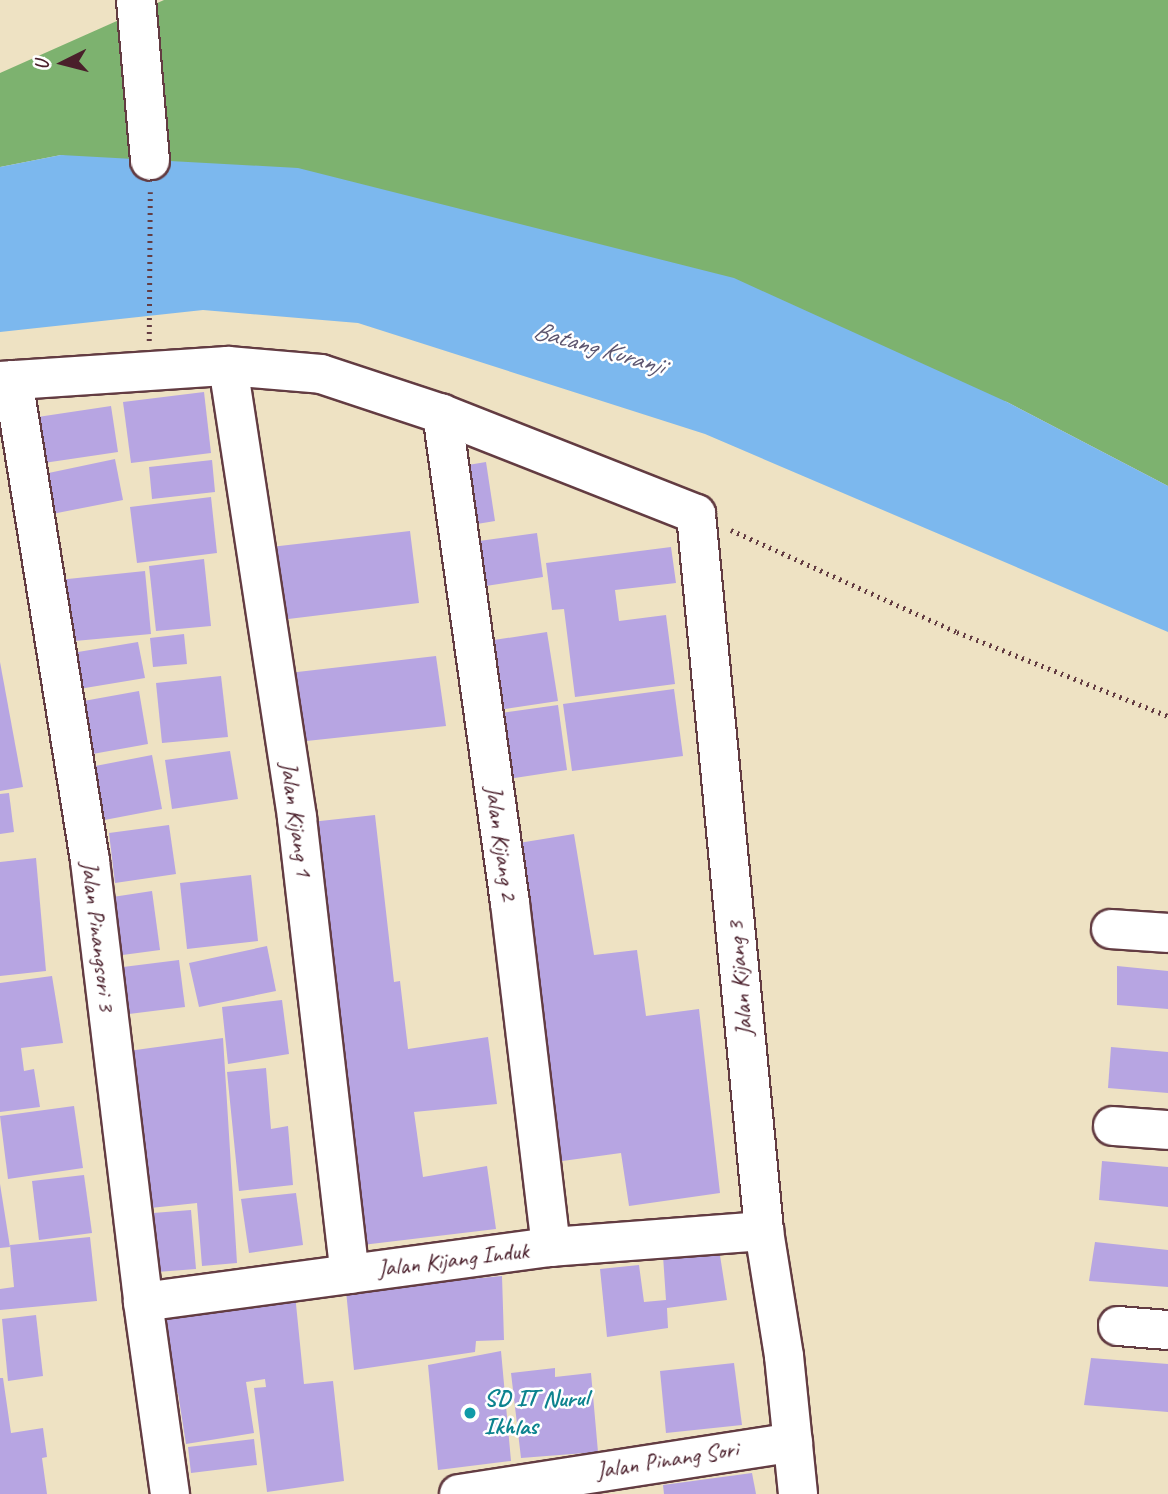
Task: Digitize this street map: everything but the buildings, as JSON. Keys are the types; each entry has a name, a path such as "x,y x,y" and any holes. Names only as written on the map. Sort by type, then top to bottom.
{"street":[{"path":"135,0 150,160"},
{"path":"7,381 228,366 321,374 443,426 696,514"},
{"name":"Jalan Kijang 1","path":"228,366 297,818 349,1274"},
{"name":"Jalan Pinangsori 3","path":"7,381 90,861 143,1302 170,1494"},
{"name":"Jalan Kijang 2","path":"443,426 510,903 551,1247"},
{"name":"Jalan Kijang 3","path":"696,514 764,1231 798,1494"},
{"path":"1111,929 1168,933"},
{"path":"1113,1126 1168,1130"},
{"name":"Jalan Kijang Induk","path":"143,1302 551,1247 764,1231"},
{"path":"1118,1326 1168,1330"},
{"name":"Jalan Pinang Sori","path":"459,1494 793,1442"}],"path":[{"path":"149,348 150,160"},
{"path":"696,514 957,632 1168,716"}],"green space":[{"path":"164,0 1168,0 1168,486 1007,402 61,155 0,167 0,73"}],"water":[{"name":"Batang Kuranji","path":"61,155 298,168 734,278 1007,402 1168,486 1168,632 705,434 358,323 203,310 0,332 0,167"}],"place":[{"name":"SD IT Nurul Ikhlas","path":"470,1413"}]}
